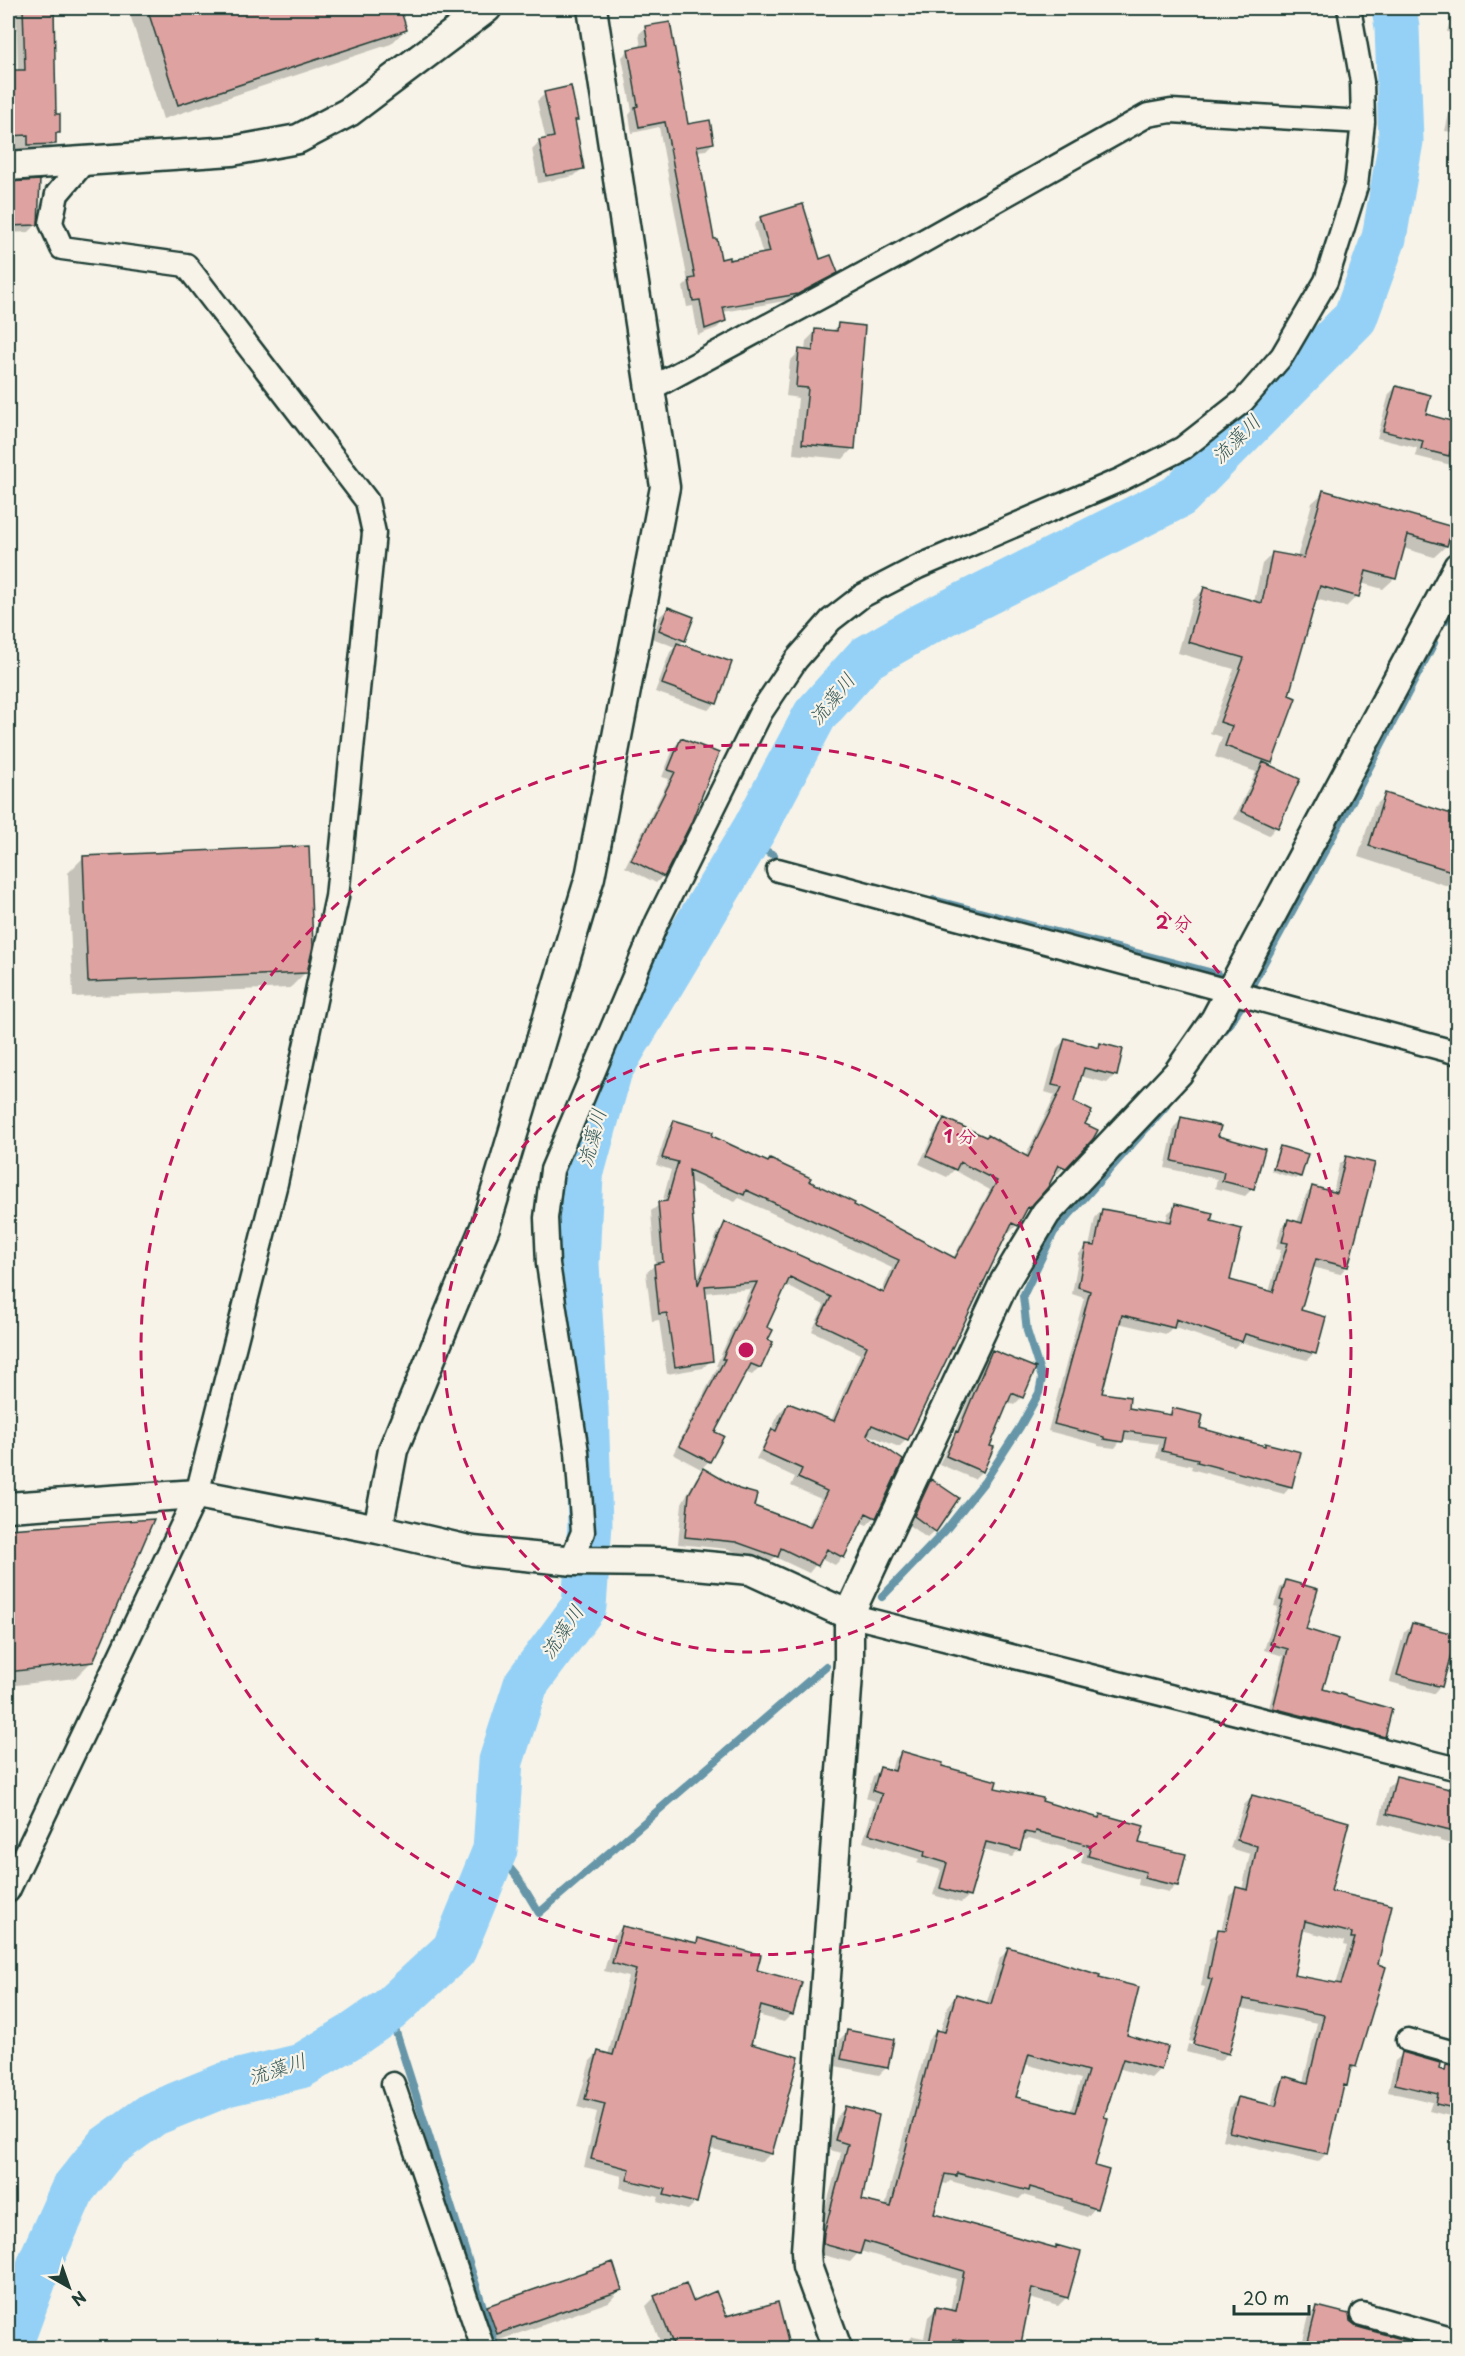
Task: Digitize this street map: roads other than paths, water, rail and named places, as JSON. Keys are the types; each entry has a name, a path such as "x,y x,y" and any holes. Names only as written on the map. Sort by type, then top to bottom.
{"street":[{"path":"8,166 232,151 298,139 350,112 487,8"},
{"path":"378,1529 393,1450 485,1227 590,877 663,475 592,8"},
{"path":"573,1560 583,1532 577,1452 548,1264 546,1218 552,1170 657,922 761,712 796,660 831,620 861,596 918,567 1120,480 1183,448 1242,401 1282,356 1326,281 1356,186 1363,122 1362,82 1350,8"},
{"path":"650,389 897,256 1148,115 1171,111 1363,122"},
{"path":"8,1891 197,1494 276,1183 338,897 375,533 366,501 186,265 62,248 51,223 57,194 85,161"},
{"path":"837,2349 807,2266 806,2251 849,1661 849,1615 1011,1271 1046,1213 1178,1073 1215,1020 1244,995 1458,567"},
{"path":"778,870 1458,1053"},
{"path":"8,1507 197,1494 378,1529 473,1551 573,1560 663,1562 750,1570 849,1615 1458,1769"},
{"path":"1408,2040 1458,2054"},
{"path":"393,2084 483,2349"},
{"path":"1362,2314 1458,2341"}],"waterway":[{"name":"流藻川","path":"9,2348 42,2258 73,2189 106,2148 153,2114 227,2084 301,2066 389,2010 454,1950 495,1850 501,1761 526,1684 584,1606 590,1524 577,1264 581,1175 610,1070 755,828 815,715 866,658 925,624 1179,496 1355,318 1384,238 1401,141 1397,27 1394,8"},
{"path":"1445,621 1458,598"},
{"path":"1253,983 1351,803 1434,643"},
{"path":"755,828 762,849 774,855"},
{"path":"934,900 1217,974"},
{"path":"1225,1030 1244,1002"},
{"path":"882,1597 945,1531 985,1481 1020,1427 1039,1393 1042,1378 1027,1331 1023,1296 1054,1232 1166,1106"},
{"path":"495,1850 518,1878 539,1913 826,1666"},
{"path":"389,2010 496,2348"}]}
